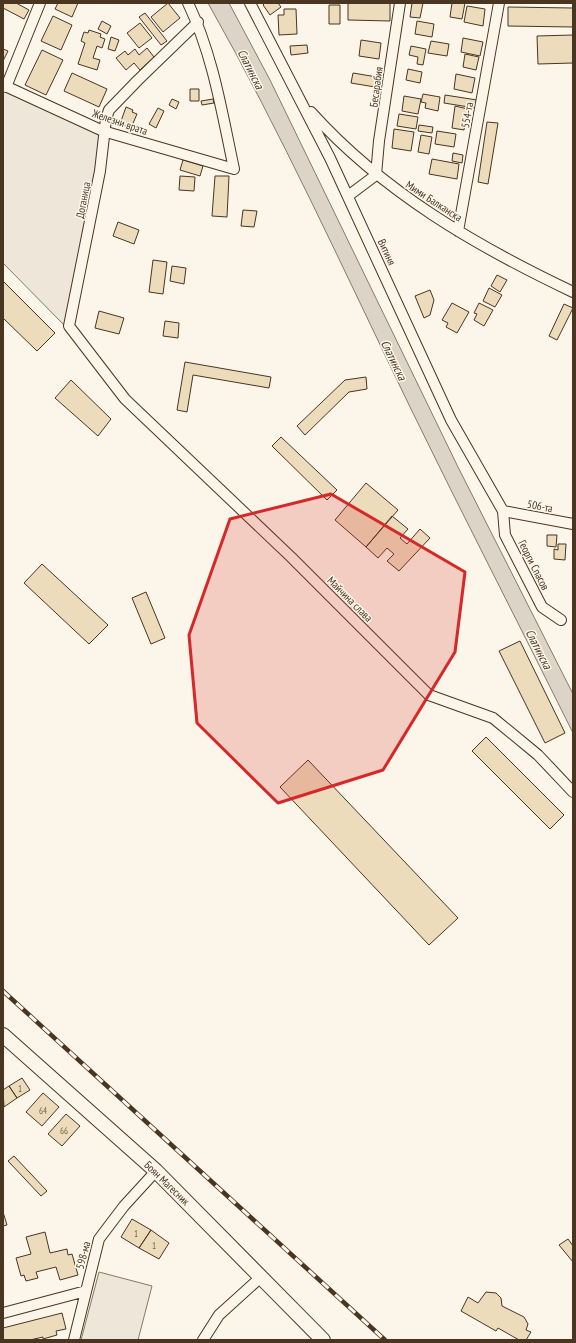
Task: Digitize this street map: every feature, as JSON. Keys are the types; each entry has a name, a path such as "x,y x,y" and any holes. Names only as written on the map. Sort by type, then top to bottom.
{"street":[{"path":"4,86 40,3"},
{"path":"188,3 198,22"},
{"name":"Витиня","path":"250,3 283,70 302,102 348,196 451,420 503,511"},
{"name":"Бесарабия","path":"376,175 379,141 400,3"},
{"name":"554-та","path":"458,231 499,3"},
{"name":"Железни врата","path":"4,86 103,131 234,169 211,63 198,22"},
{"name":"Доганица","path":"125,399 69,326 100,171 103,131 109,110 198,22"},
{"name":"Мими Балканска","path":"302,102 326,128 376,175 402,195 458,231 507,259 573,292"},
{"path":"348,196 376,175"},
{"name":"Майчина слава","path":"125,399 291,557 429,694 493,718 538,756 573,792"},
{"name":"506-та","path":"503,511 573,524"},
{"name":"Георги Спасов","path":"503,511 505,535 542,607 561,620"},
{"name":"Боян Магесник","path":"3,1035 156,1171 323,1340"},
{"name":"598-ма","path":"74,1340 99,1239 124,1206 156,1171"},
{"path":"203,1340 219,1315 261,1277"},
{"path":"3,1313 86,1291"}],"highlighted area":[{"path":"331,494 465,572 455,652 383,770 278,803 197,723 189,635 230,519"}],"shaded area":[{"path":"3,85 103,131 69,326 63,324 3,263"},
{"path":"99,1272 152,1286 138,1340 81,1340"}],"water":[{"name":"Слатинска","path":"208,3 229,3 270,80 458,467 573,694 573,733 430,448 262,102"}],"building":[{"path":"3,3 16,3 29,10 24,19 3,8"},
{"path":"58,3 78,3 72,17 55,9"},
{"path":"168,3 180,18 163,32 151,17"},
{"path":"265,3 278,3 281,7 270,15 263,5"},
{"path":"348,3 390,3 390,21 348,20"},
{"path":"412,3 423,3 420,18 410,17"},
{"path":"452,3 465,3 462,19 450,17"},
{"path":"329,5 340,5 340,24 329,24"},
{"path":"467,6 485,9 483,26 464,22"},
{"path":"508,7 573,8 573,27 508,26"},
{"path":"284,9 296,9 297,34 279,35 278,15 284,15"},
{"path":"145,13 167,41 161,45 139,17"},
{"path":"53,16 72,25 61,50 41,41"},
{"path":"102,21 111,26 107,34 98,29"},
{"path":"417,21 434,24 432,37 415,34"},
{"path":"140,23 152,38 139,48 127,33"},
{"path":"89,30 101,34 100,37 105,39 102,48 97,46 93,58 100,60 97,70 78,64 85,43 81,41 84,32 88,33"},
{"path":"573,35 573,63 538,64 537,36"},
{"path":"111,37 119,40 115,51 108,49"},
{"path":"463,38 483,42 480,56 461,52"},
{"path":"361,40 381,43 379,59 359,56"},
{"path":"431,41 449,44 447,56 428,53"},
{"path":"307,45 308,53 291,55 290,46"},
{"path":"411,46 426,49 423,65 417,64 418,57 409,55"},
{"path":"147,48 154,57 140,70 134,63 126,70 116,58 125,51 128,55 135,49 139,55"},
{"path":"3,49 8,51 3,61"},
{"path":"42,50 63,60 46,95 25,85"},
{"path":"465,54 479,57 476,70 463,67"},
{"path":"408,69 422,72 420,83 406,80"},
{"path":"72,73 107,89 99,107 64,91"},
{"path":"353,73 377,77 375,87 351,83"},
{"path":"456,74 475,78 472,93 454,89"},
{"path":"190,89 199,89 199,101 190,101"},
{"path":"423,94 440,97 438,111 425,108 426,103 421,102"},
{"path":"445,95 477,100 475,108 444,103"},
{"path":"404,96 421,99 418,114 402,111"},
{"path":"172,99 179,102 176,109 169,105"},
{"path":"213,99 214,103 202,105 201,101"},
{"path":"455,106 468,109 464,130 452,128"},
{"path":"126,107 133,110 132,112 137,114 131,128 120,124"},
{"path":"158,108 164,111 156,128 149,124"},
{"path":"399,114 418,117 416,129 397,126"},
{"path":"487,122 498,123 488,184 478,182"},
{"path":"419,125 433,127 432,133 418,131"},
{"path":"394,129 414,132 411,151 392,148"},
{"path":"437,131 456,134 454,147 435,144"},
{"path":"421,135 432,137 429,154 418,152"},
{"path":"453,153 463,155 462,163 452,161"},
{"path":"432,159 459,164 457,179 429,174"},
{"path":"183,160 203,166 200,176 180,170"},
{"path":"180,176 195,177 194,191 179,190"},
{"path":"215,176 229,176 227,217 212,216"},
{"path":"243,210 257,211 254,227 241,226"},
{"path":"118,222 139,230 134,244 113,236"},
{"path":"153,260 167,262 163,294 149,292"},
{"path":"172,266 186,268 184,284 170,281"},
{"path":"497,275 507,280 500,292 491,286"},
{"path":"3,281 55,333 37,351 3,318"},
{"path":"489,288 502,295 495,307 483,301"},
{"path":"430,290 434,300 430,315 424,318 415,296"},
{"path":"452,303 469,312 457,333 446,327 448,323 442,320"},
{"path":"479,303 493,310 484,326 474,320 477,314 474,313"},
{"path":"564,304 573,308 557,340 549,336"},
{"path":"99,311 124,318 119,334 95,328"},
{"path":"165,321 179,323 178,338 163,336"},
{"path":"185,362 271,377 269,388 193,375 187,412 177,410"},
{"path":"366,377 367,389 349,392 305,435 297,426 345,380"},
{"path":"71,380 111,419 98,436 55,398"},
{"path":"281,437 337,490 327,500 272,446"},
{"path":"366,483 398,510 366,547 335,520"},
{"path":"392,516 408,529 400,538 407,544 420,529 430,538 399,571 387,561 394,554 387,548 378,558 366,547"},
{"path":"547,535 557,535 556,547 547,546"},
{"path":"558,544 566,544 565,560 554,559 554,549 558,550"},
{"path":"42,564 108,625 89,644 24,583"},
{"path":"146,592 165,638 151,644 132,598"},
{"path":"520,641 565,733 545,743 499,651"},
{"path":"486,737 564,815 550,829 472,751"},
{"path":"308,760 458,918 429,945 280,787"},
{"path":"22,1078 30,1090 17,1098 9,1086"},
{"path":"9,1086 17,1098 4,1107 3,1090"},
{"path":"43,1093 59,1107 42,1126 26,1112"},
{"path":"66,1114 80,1126 62,1146 48,1134"},
{"path":"14,1156 47,1191 41,1196 8,1161"},
{"path":"3,1212 7,1225 3,1226"},
{"path":"132,1219 151,1230 139,1248 121,1237"},
{"path":"151,1230 169,1243 159,1259 139,1248"},
{"path":"45,1232 50,1253 67,1249 68,1255 72,1254 78,1275 60,1280 56,1267 36,1272 38,1278 26,1281 24,1275 21,1276 16,1258 31,1254 26,1237"},
{"path":"568,1239 573,1246 573,1262 559,1245"},
{"path":"486,1292 496,1293 501,1298 502,1306 524,1317 528,1324 526,1330 531,1332 526,1340 519,1340 498,1328 496,1331 461,1311 468,1297 478,1303"},
{"path":"62,1313 66,1329 56,1331 57,1335 43,1339 43,1337 30,1340 3,1340 3,1328"}],"railway":[{"path":"3,991 385,1340"}]}
